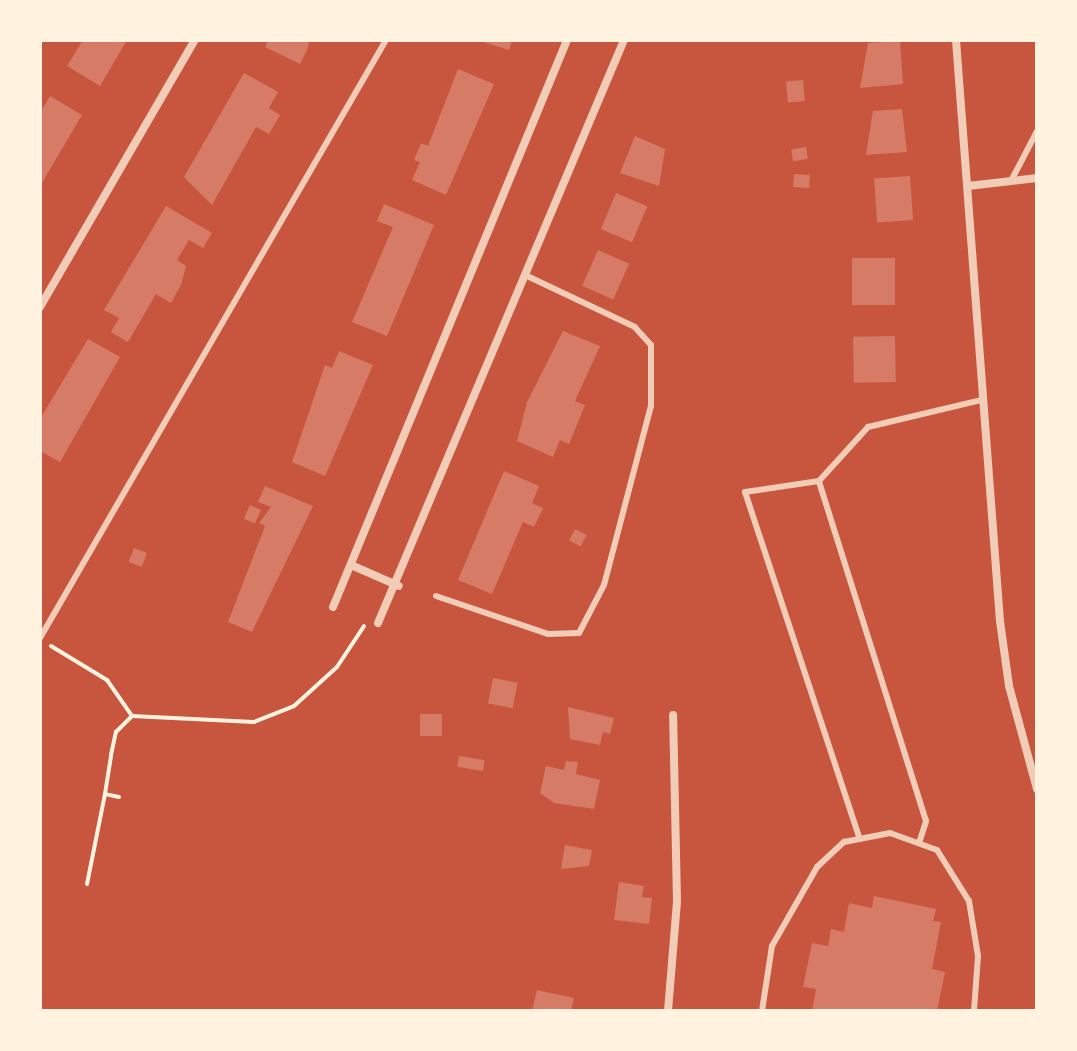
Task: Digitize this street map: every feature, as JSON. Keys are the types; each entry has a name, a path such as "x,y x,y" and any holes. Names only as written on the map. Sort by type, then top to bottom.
{"street":[{"path":"40,307 195,40"},
{"path":"333,607 567,40"},
{"path":"378,623 399,586 529,277 624,40"},
{"path":"956,40 981,400 1009,686 1037,789"},
{"path":"968,186 1037,178"},
{"path":"351,565 399,586"},
{"path":"668,1011 677,901 673,715"}],"lane":[{"path":"40,639 386,40"},
{"path":"1011,182 1037,131"},
{"path":"436,596 548,634 579,633 604,585 651,406 651,345 635,327 529,277"},
{"path":"859,837 745,492 819,481 868,427 981,400"},
{"path":"819,481 926,821 920,840"},
{"path":"762,1011 772,946 793,903 817,867 859,837 920,840 937,850 969,901 978,956 974,1011"}],"path":[{"path":"87,884 116,732 132,716 159,712 233,725 294,706 356,645 366,619"},
{"path":"40,639 107,680 132,716"},
{"path":"105,794 119,797"}],"building":[{"path":"83,40 127,40 100,86 67,66"},
{"path":"268,40 309,40 300,64 265,47"},
{"path":"477,40 512,40 509,50"},
{"path":"900,41 903,84 860,88 868,43"},
{"path":"458,69 494,84 446,195 412,180 420,162 414,160 421,143 428,146"},
{"path":"244,73 278,92 269,108 280,115 269,134 256,127 212,205 184,177"},
{"path":"803,80 805,101 788,102 786,81"},
{"path":"50,96 82,115 40,186 40,113"},
{"path":"902,109 907,152 866,155 873,111"},
{"path":"635,136 665,149 659,186 620,173"},
{"path":"806,147 808,159 793,161 791,149"},
{"path":"794,174 810,175 809,188 793,187"},
{"path":"910,176 913,220 877,222 874,179"},
{"path":"616,193 647,206 632,242 601,229"},
{"path":"384,204 434,225 387,336 352,322 393,227 377,221"},
{"path":"166,206 212,233 203,248 189,240 177,260 186,266 181,285 171,303 156,294 128,342 111,332 119,318 104,310"},
{"path":"598,250 629,264 613,299 582,286"},
{"path":"852,258 895,258 895,305 852,305"},
{"path":"563,331 600,346 575,401 585,405 569,444 560,440 553,457 517,441 527,402"},
{"path":"895,336 896,382 854,383 853,337"},
{"path":"88,339 120,357 60,462 40,451 40,419"},
{"path":"339,351 373,365 325,476 292,462 325,365 332,368"},
{"path":"504,471 539,486 532,503 543,508 534,527 523,522 492,594 458,580"},
{"path":"265,486 313,506 252,632 228,622 265,526 259,523 271,507 258,502"},
{"path":"250,505 261,510 255,524 244,519"},
{"path":"575,529 587,535 581,546 569,541"},
{"path":"134,548 147,553 142,567 129,562"},
{"path":"493,678 518,683 513,708 488,704"},
{"path":"568,707 614,718 610,734 603,732 600,745 570,739"},
{"path":"420,714 442,714 442,736 420,736"},
{"path":"459,756 485,760 483,771 457,767"},
{"path":"566,761 578,762 576,774 600,780 594,809 554,803 540,793 546,766 564,770"},
{"path":"565,845 592,850 589,866 561,869"},
{"path":"619,882 644,886 642,897 652,898 649,924 614,920"},
{"path":"874,896 936,909 933,921 941,922 932,969 945,972 937,1011 812,1011 816,989 803,987 812,943 828,946 831,929 844,932 849,903 872,908"},
{"path":"537,990 574,998 571,1011 532,1011"}]}
